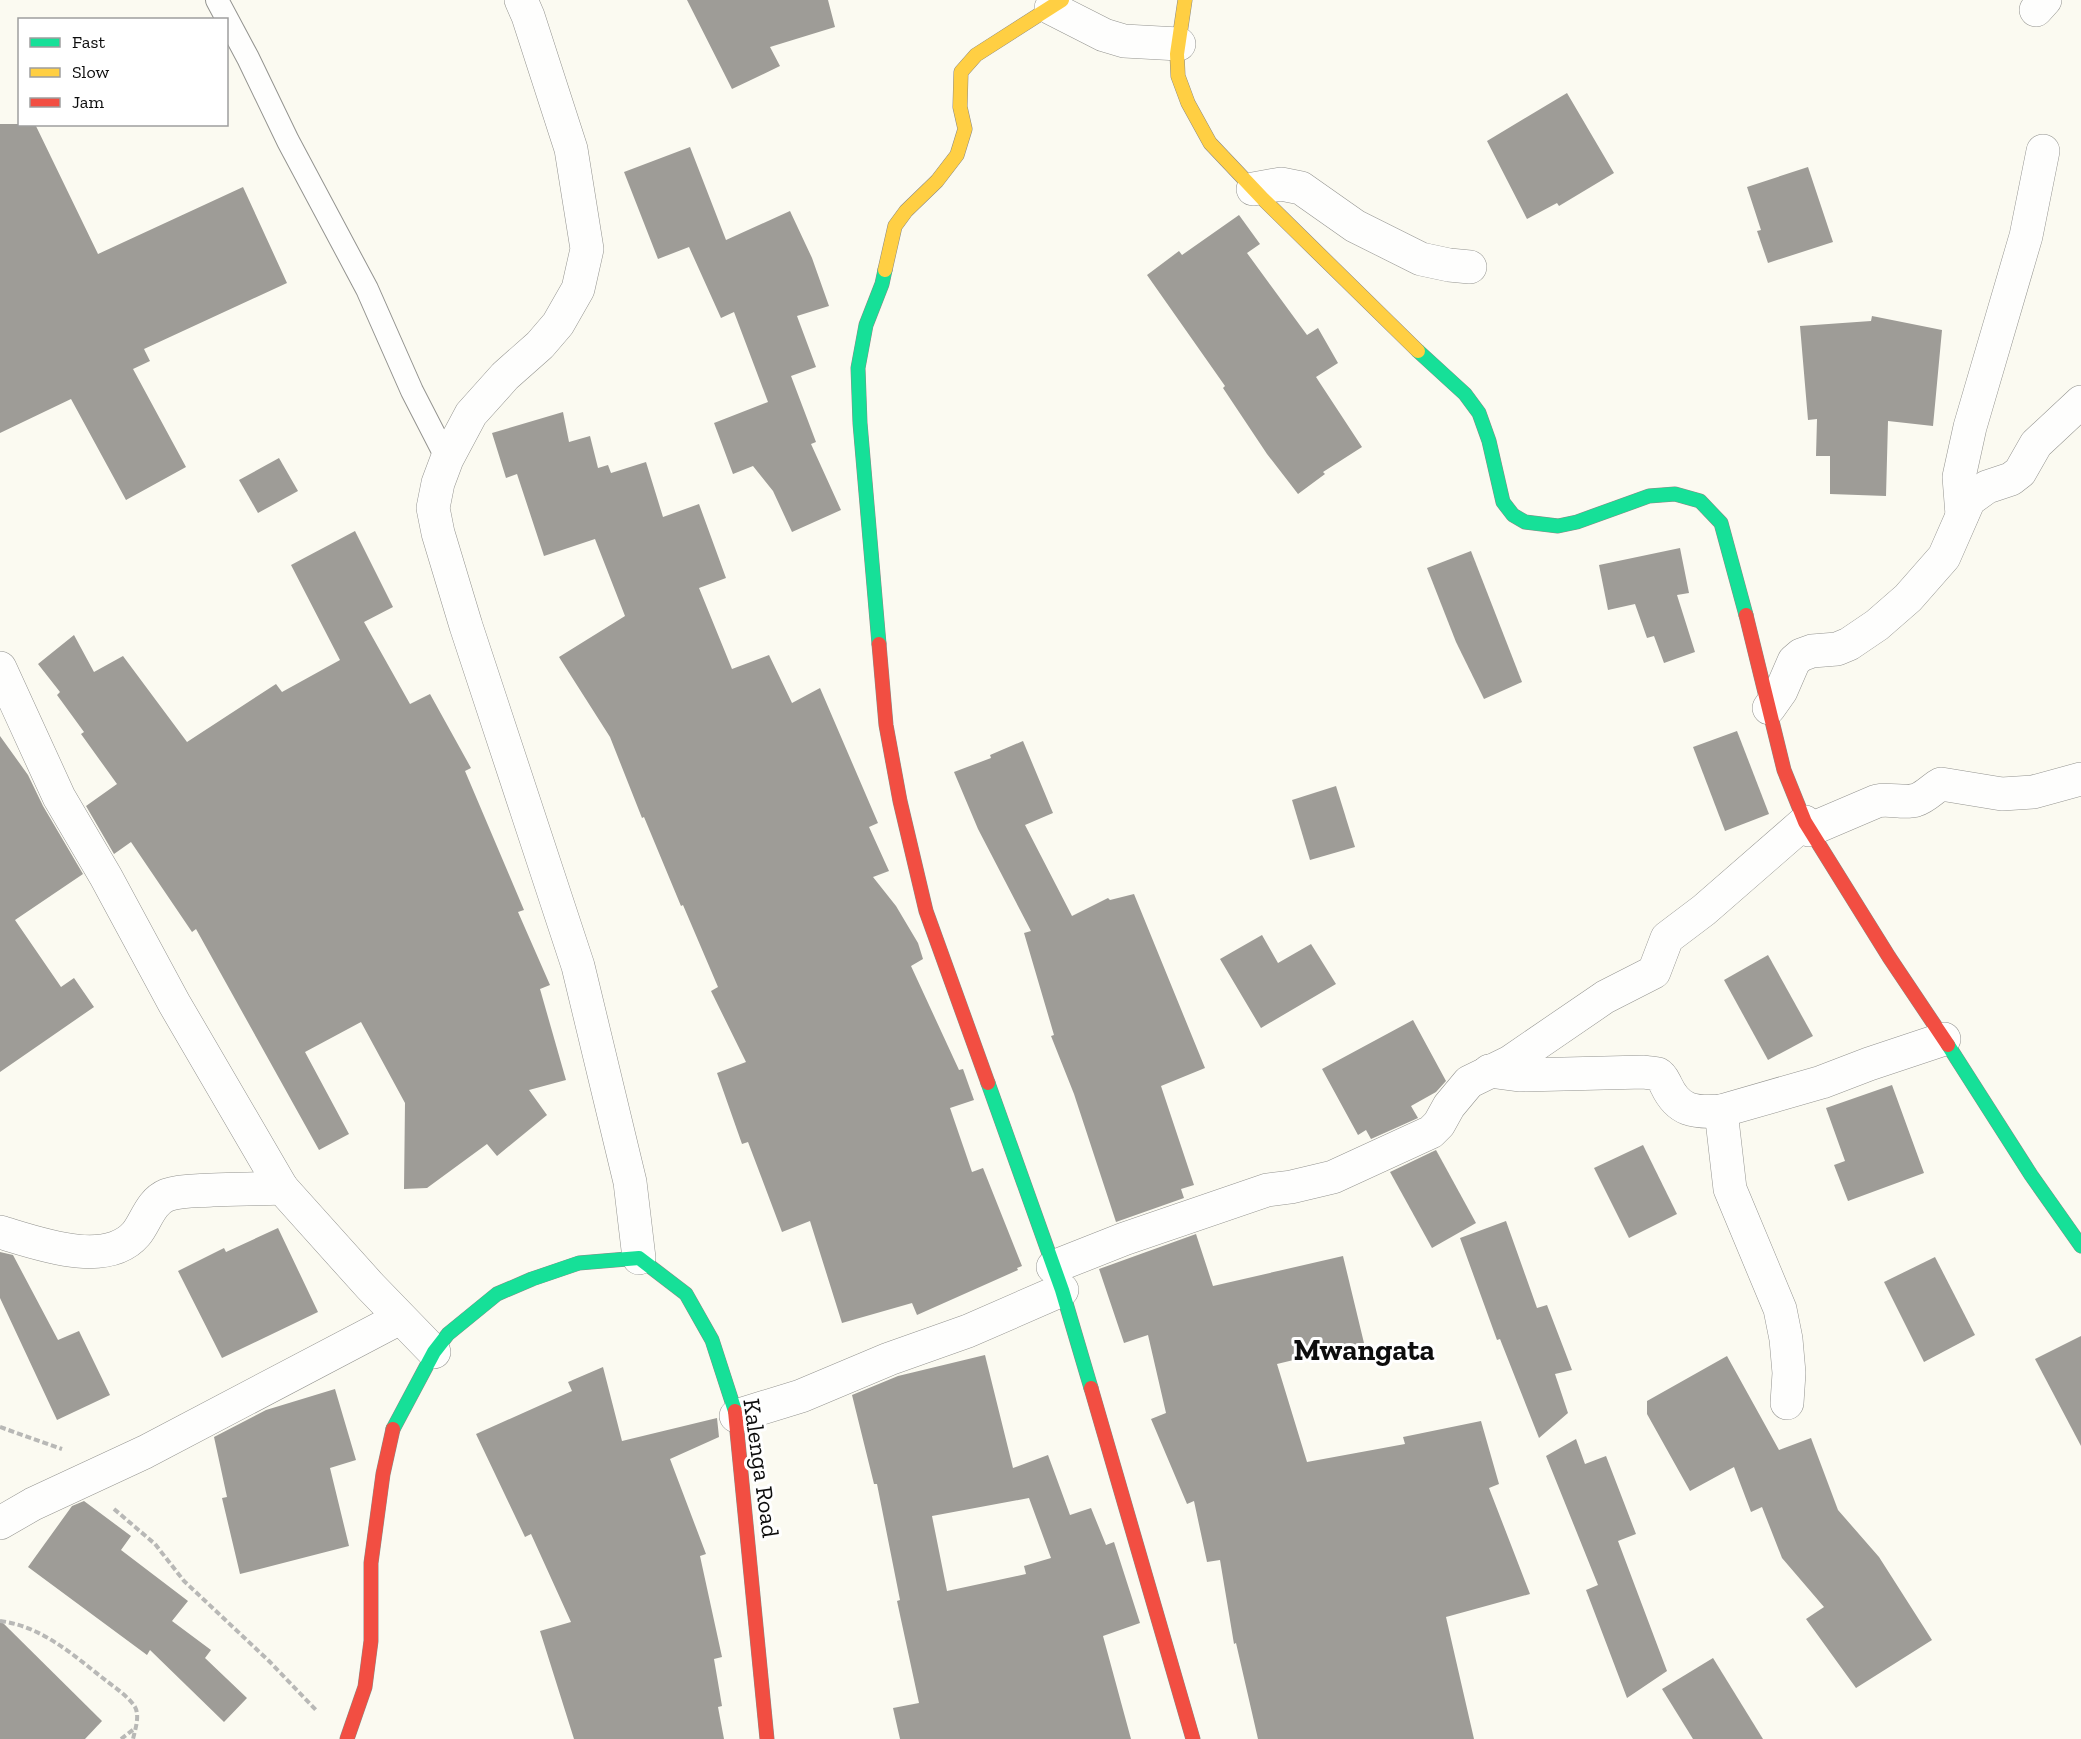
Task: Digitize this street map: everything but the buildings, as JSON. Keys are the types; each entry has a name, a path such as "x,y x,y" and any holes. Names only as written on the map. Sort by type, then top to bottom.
{"street":[{"path":"347,1739 365,1687 370,1641 371,1563 383,1474 394,1425 435,1352 448,1335 496,1294 579,1263 639,1258 630,1182 578,966 466,626 433,508 438,483 447,459 471,414 504,376 540,345 558,324 578,289 587,249 571,149 521,0"},
{"path":"1185,0 1179,44 1178,76 1188,103 1210,143 1399,334 1465,394 1479,413 1489,441 1503,502 1513,515 1526,522 1558,526 1577,522 1649,496 1675,494 1700,501 1721,523 1737,576 1784,770 1807,826 1888,957 1944,1039 2031,1175 2081,1246"},
{"path":"1179,44 1124,41 1104,35 1057,4 976,55 961,72 960,107 965,129 957,155 937,182 895,226 882,284 866,325 858,368 860,423 886,725 900,801 926,911 1058,1278 1193,1739"},
{"path":"1962,515 1959,477 1968,437 2026,236 2043,151"},
{"path":"1254,189 1281,184 1301,188 1355,226 1422,259 1470,267"},
{"path":"1769,708 1781,691 1794,661 1801,655 1812,651 1837,649 1849,644 1877,625 1908,598 1944,557 1969,500 1978,492 2011,479 2020,472 2036,444 2081,402"},
{"path":"0,668 59,797 106,876 174,1003 282,1188 328,1241 435,1352"},
{"path":"736,1416 801,1396 890,1359 969,1331 1124,1239 1267,1190 1333,1177 1431,1132 1468,1082 1514,1060 1605,997 1654,972 1664,944 1675,931 1807,826 1887,798 1917,800 1941,784 2002,794 2033,792 2081,780"},
{"path":"1489,1071 1519,1075 1644,1072 1657,1074 1662,1077 1672,1097 1679,1104 1691,1110 1707,1113 1721,1112 1822,1082 1944,1039"},
{"path":"1721,1112 1730,1189 1780,1309 1789,1373 1787,1403"},
{"path":"0,1232 51,1247 90,1252 101,1251 126,1244 136,1234 154,1205 164,1196 181,1191 282,1188"},
{"name":"Kalenga Road","path":"639,1258 686,1294 712,1340 736,1416 767,1739"},
{"path":"0,1523 33,1504 114,1467 400,1318"}],"lane":[{"path":"217,0 226,18"},
{"path":"228,22 367,290 412,391 447,459"}],"path":[{"path":"0,1427 114,1467"},
{"path":"83,1481 155,1544 184,1581 269,1661 319,1713"},
{"path":"0,1621 34,1629 65,1648 107,1682 136,1708 137,1717 133,1739"},
{"path":"122,1739 135,1729"}],"traffic: fast":[{"path":"879,644 860,423 858,368 866,325 885,270"},
{"path":"1418,351 1465,394 1479,413 1489,441 1503,502 1513,515 1525,522 1558,526 1577,522 1649,496 1675,494 1700,501 1721,523 1746,615"},
{"path":"1948,1045 2031,1175 2081,1246"},
{"path":"988,1083 1062,1290 1091,1388"},
{"path":"393,1429 434,1352 448,1334 497,1294 579,1263 639,1258 686,1294 712,1340 735,1411"}],"traffic: slow":[{"path":"885,270 895,226 906,211 937,181 957,155 965,129 960,107 961,72 976,55 1062,0"},
{"path":"1185,0 1177,54 1178,76 1188,103 1210,143 1263,199 1418,351"}],"traffic: jam":[{"path":"1746,615 1784,770 1805,822 1889,957 1948,1045"},
{"path":"879,644 886,725 900,801 926,911 988,1083"},
{"path":"1091,1388 1193,1739"},
{"path":"735,1411 767,1739"},
{"path":"347,1739 365,1687 371,1641 371,1563 383,1474 393,1429"}],"district":[{"name":"Mwangata","path":"1364,1350"}]}
